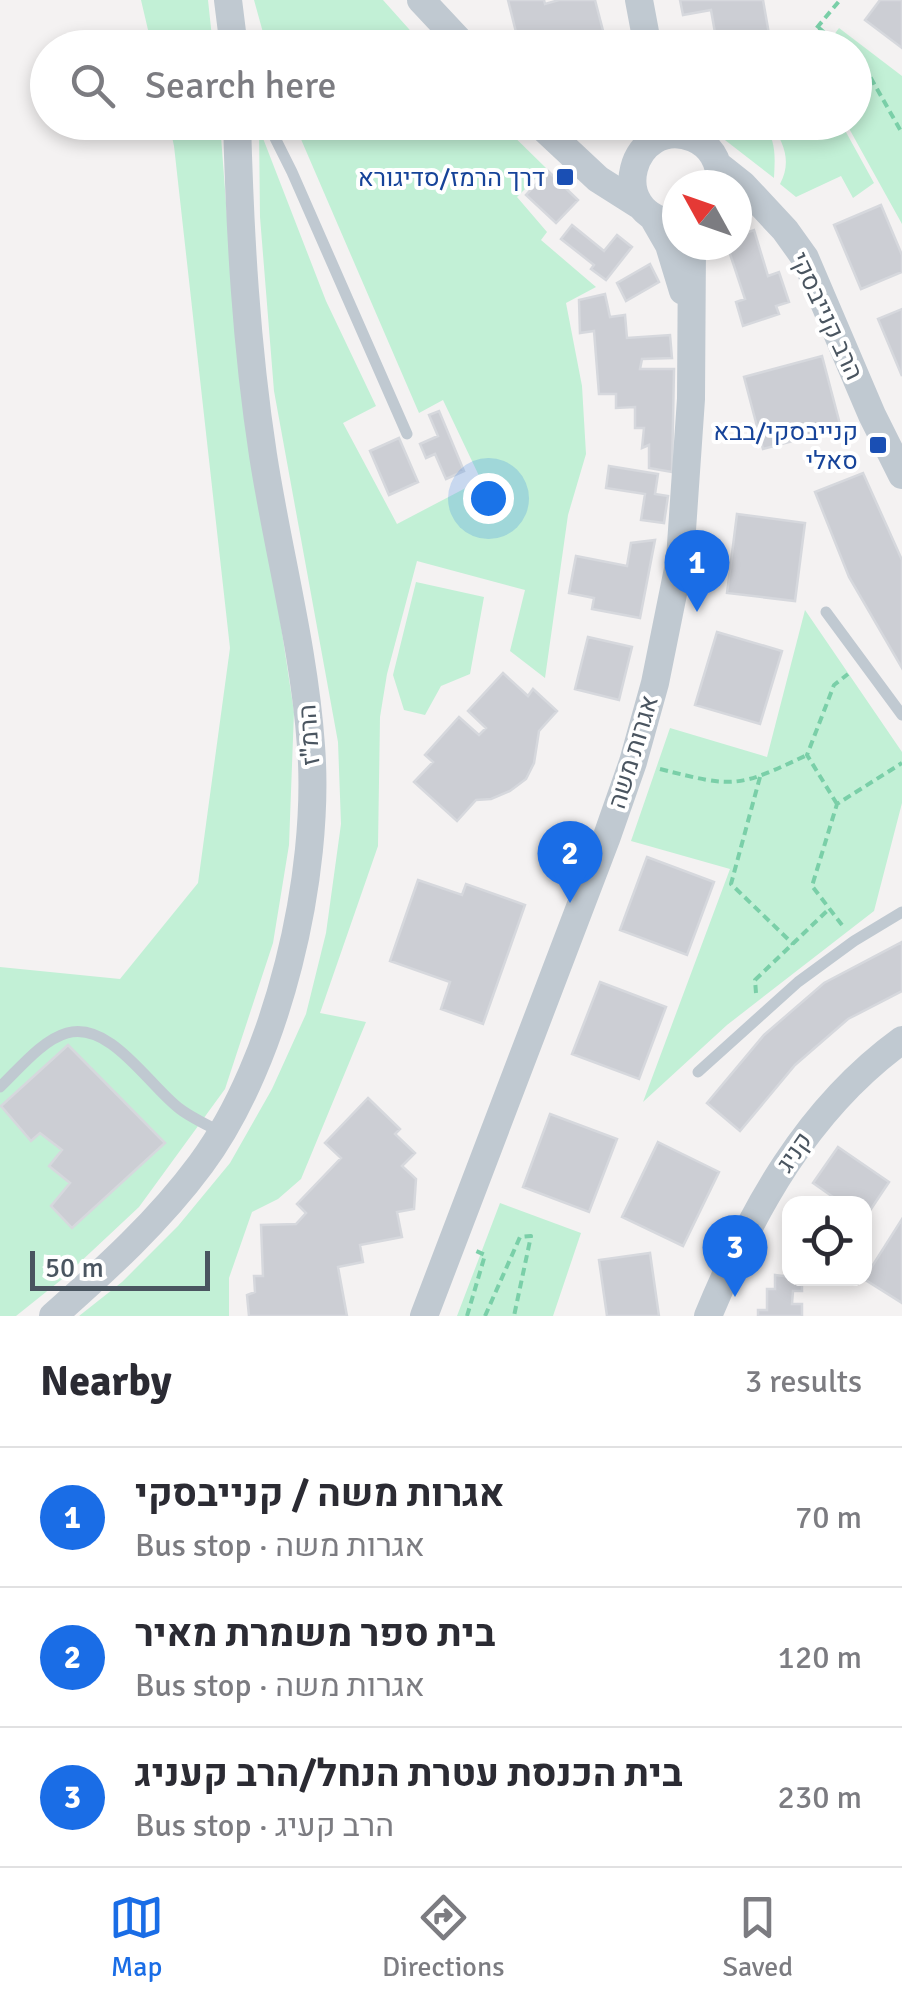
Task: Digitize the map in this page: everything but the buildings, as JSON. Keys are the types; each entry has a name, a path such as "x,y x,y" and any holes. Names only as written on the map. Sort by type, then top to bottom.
{"street":[{"path":"228,0 232,30"},
{"path":"421,0 449,30"},
{"path":"639,0 646,30"},
{"name":"הרמ\"ז","path":"54,1316 165,1207 201,1164 221,1132 275,1011 301,906 312,802 312,749 305,684 252,372 244,300 239,140"},
{"path":"555,140 598,179 657,216"},
{"path":"559,140 592,161 611,165 643,145"},
{"name":"הרב קנייבסקי","path":"697,140 712,152 718,170"},
{"path":"643,145 632,176 657,216"},
{"name":"הרב קנייבסקי","path":"752,195 804,258 902,475"},
{"path":"752,206 771,216"},
{"name":"אגרות משה","path":"657,216 674,261 692,337"},
{"name":"אגרות משה","path":"424,1316 633,762 659,665 680,558 690,437 692,260"},
{"name":"קניג","path":"708,1316 765,1194 804,1136 856,1077 902,1040"},
{"name":"הרמ\"ז","path":"36,1316 86,1286"}],"lane":[{"path":"275,140 407,434"},
{"path":"826,612 902,715"},
{"path":"698,1072 798,982 902,912"},
{"path":"0,1087 38,1051 63,1034 80,1031 102,1037 182,1111 221,1132"}],"path":[{"path":"815,30 840,0"},
{"path":"818,26 822,30"},
{"path":"872,80 902,133"},
{"path":"633,762 720,784 750,782 807,755 834,685 863,662"},
{"path":"807,755 838,804"},
{"path":"854,941 812,886 838,804 902,764"},
{"path":"760,777 732,884 793,944"},
{"path":"758,1018 756,980 829,908"},
{"path":"485,1316 520,1238 531,1236 514,1316"},
{"path":"451,1242 484,1254 467,1316"}],"green space":[{"path":"141,0 208,0 211,30 148,30"},
{"path":"254,0 383,0 410,30 262,30"},
{"path":"872,53 902,76 902,224 855,140 872,140"},
{"path":"173,140 221,140 229,243 294,712 289,845 273,943 225,1089 139,1207 16,1316 0,1316 0,967 120,979 198,883 230,648"},
{"path":"259,140 264,140 326,301 376,406 343,423 397,524 481,480 443,400 419,413 301,140 517,140 546,168 517,197 547,232 541,240 596,287 566,303 582,386 586,454 568,515 545,678 510,651 525,590 417,561 387,674 380,717 378,846 320,1013 366,1022 301,1179 278,1199 252,1212 229,1278 229,1316 79,1316 122,1282 178,1226 230,1163 272,1089 306,1014 326,933 341,824 338,742 274,391 260,217"},
{"path":"725,140 772,140 774,178"},
{"path":"781,140 850,140 874,183 853,198 841,176 796,197 780,184 785,153"},
{"path":"416,582 484,597 470,674 441,686 425,715 404,710 393,675"},
{"path":"805,610 902,752 902,803 874,911 727,1025 643,1102 730,869 631,841 670,728 767,757"},
{"path":"500,1203 581,1233 553,1316 457,1316"}],"place":[{"name":"דרך הרמז/סדיגורא","path":"565,177"},
{"name":"קנייבסקי/בבא סאלי","path":"878,445"},
{"name":"אגרות משה / קנייבסקי","path":"697,612"},
{"name":"בית ספר משמרת מאיר","path":"570,903"},
{"name":"בית הכנסת עטרת הנחל/הרב קעניג","path":"735,1297"}]}
